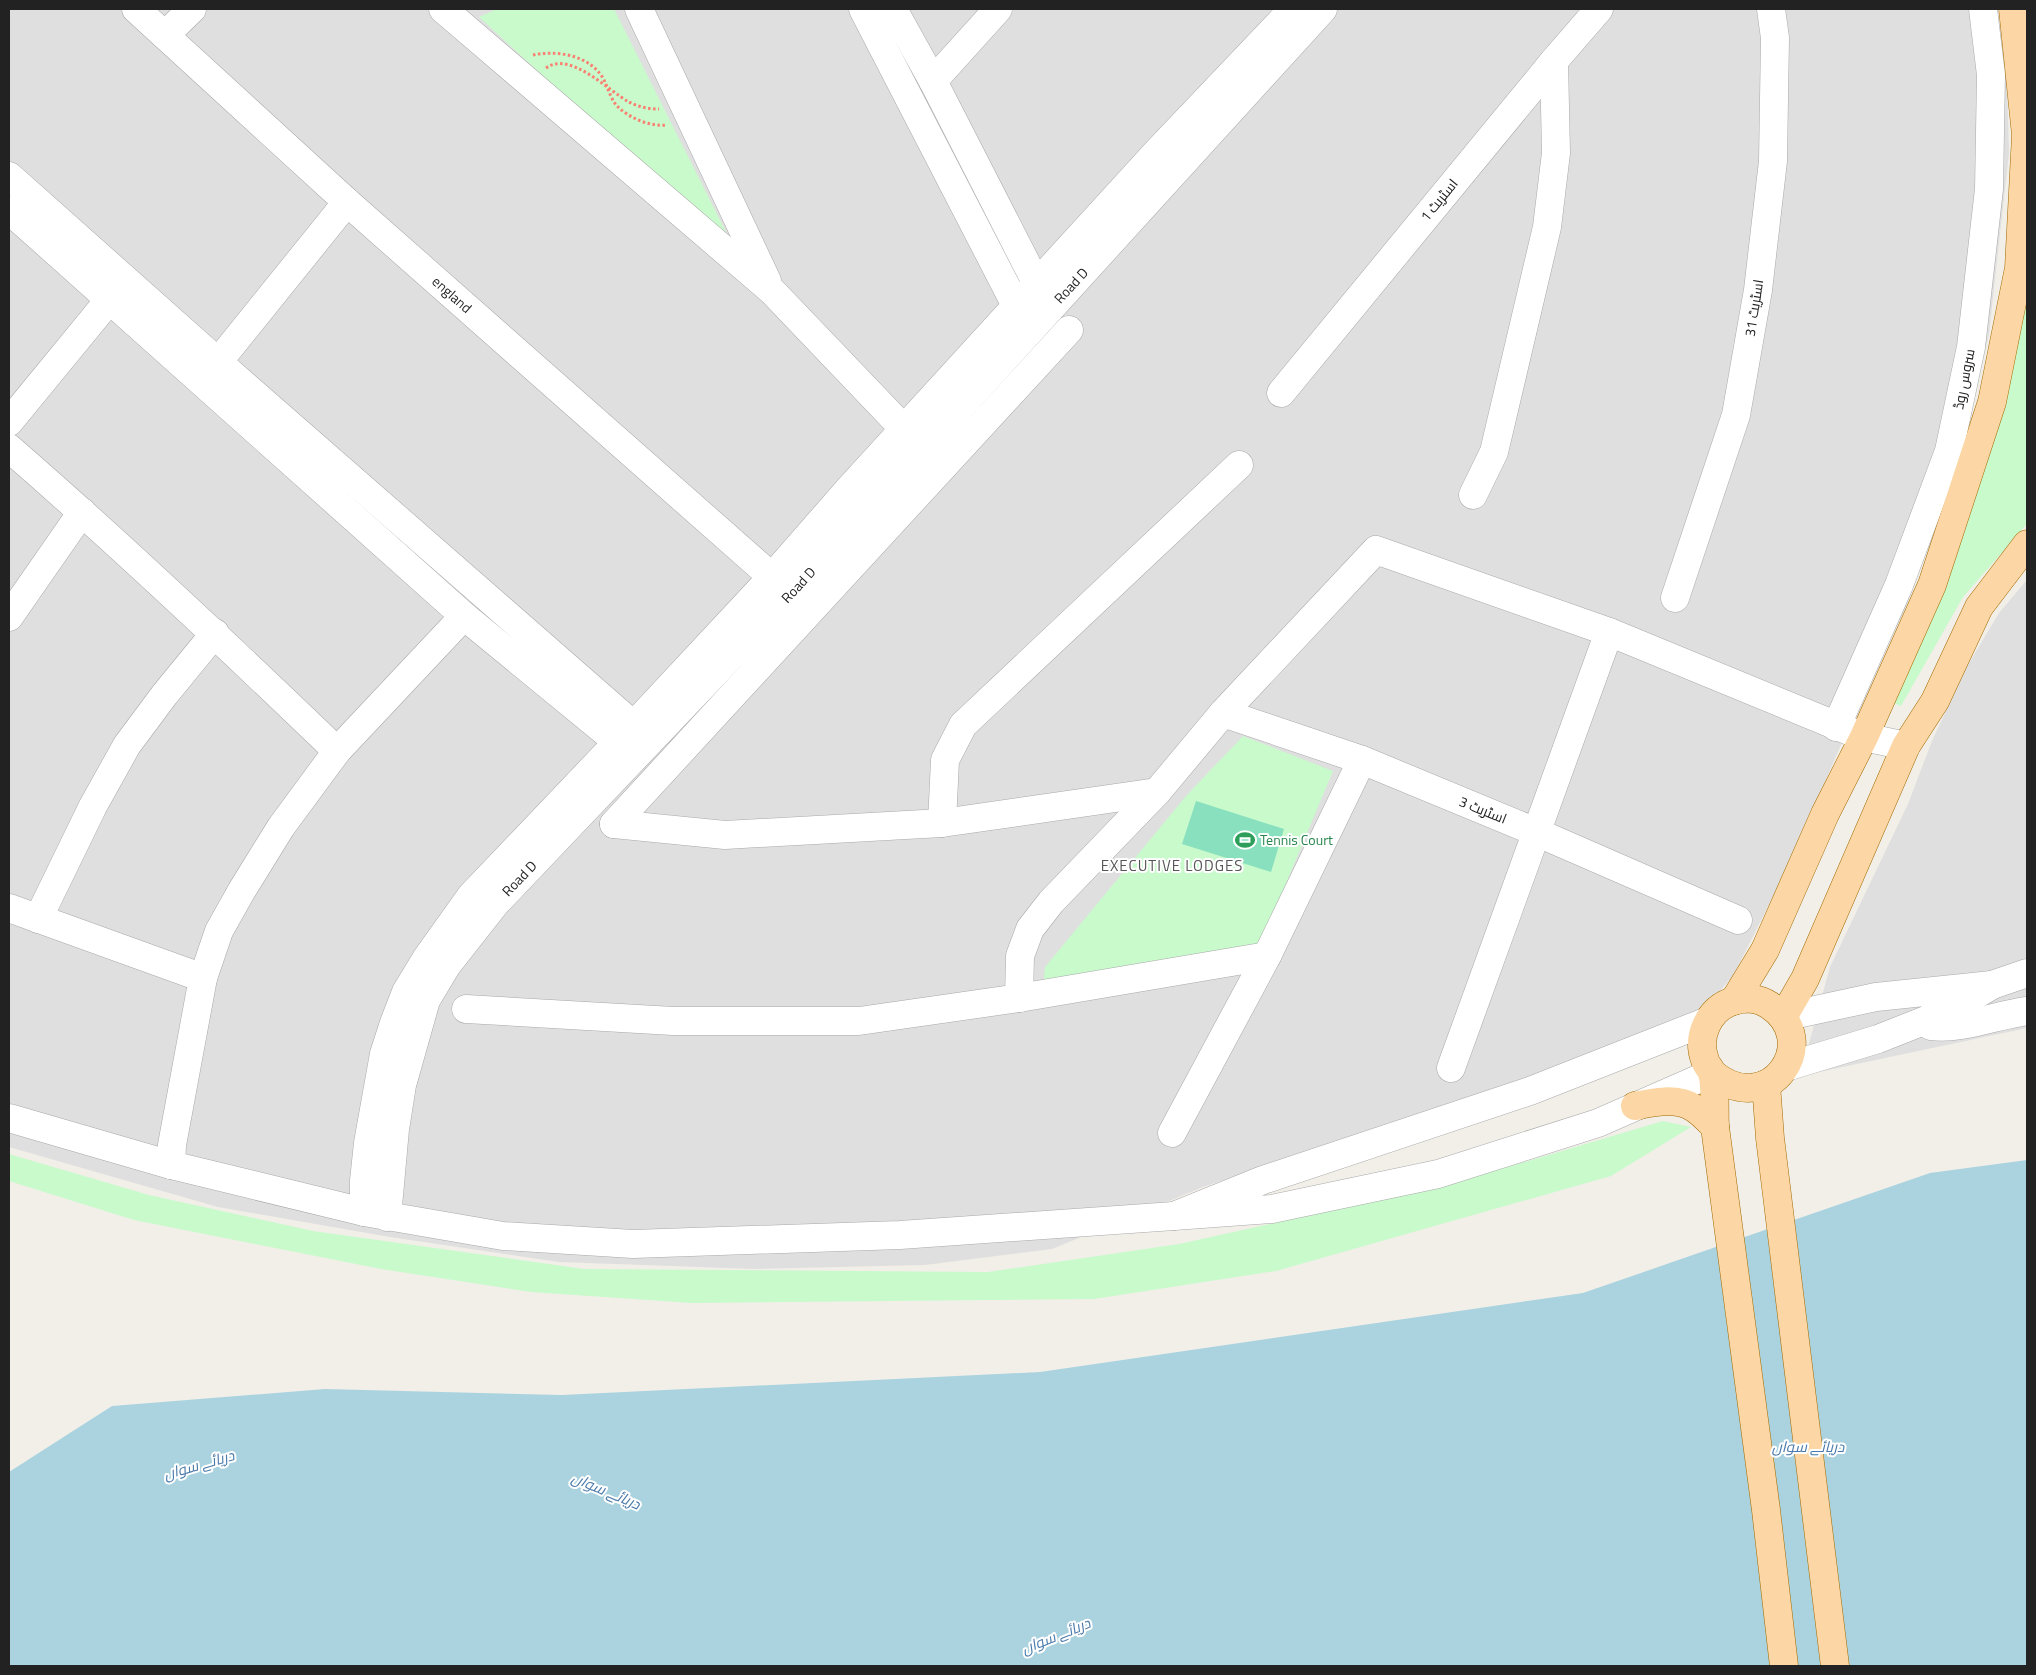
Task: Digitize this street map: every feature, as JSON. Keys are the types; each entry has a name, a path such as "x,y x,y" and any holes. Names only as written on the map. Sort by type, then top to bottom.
{"main road":[{"path":"1734,1001 1765,950 1825,814 1864,737 1932,585 1992,402 2019,268 2026,134 2013,9"},
{"path":"1783,1017 1805,979 1906,746 1935,700 1979,608 2027,544"},
{"path":"1776,1076 1752,1088 1737,1088 1723,1082 1712,1073 1705,1061 1702,1048 1703,1034 1708,1021 1723,1005 1744,998 1766,1003 1783,1017 1790,1028 1791,1054 1776,1076 1770,1138 1834,1666"},
{"path":"1712,1073 1716,1135 1766,1510 1784,1666"},
{"path":"1635,1106 1655,1101 1693,1107 1716,1135"}],"street":[{"name":"england","path":"136,9 348,202 772,577"},
{"path":"165,35 192,9"},
{"path":"639,9 771,290"},
{"path":"863,9 1023,320"},
{"path":"893,9 933,81 1036,286 1050,309"},
{"path":"933,81 998,9"},
{"name":"Road D","path":"375,1214 364,1181 368,1143 384,1054 406,992 426,959 471,896 794,590 1023,320 1036,286 1156,153 1293,9"},
{"name":"Road D","path":"635,742 772,577 904,429 1023,320 1050,309 1323,9"},
{"name":"اسٹریٹ 1","path":"1281,393 1554,61 1600,9"},
{"name":"اسٹریٹ 31","path":"1675,598 1736,415 1758,290 1773,160 1775,38 1771,9"},
{"name":"سروس روڈ","path":"1836,726 1899,585 1949,451 1971,347 1989,189 1991,75 1983,9"},
{"path":"457,12 522,76 771,290 904,429"},
{"path":"1473,494 1494,452 1546,227 1556,153 1554,61"},
{"path":"9,176 218,362 635,742"},
{"path":"218,362 348,202"},
{"path":"9,210 464,616 635,742"},
{"path":"9,422 110,300"},
{"path":"1069,330 614,824 725,835 942,823 1157,792"},
{"path":"9,448 215,633 337,751"},
{"path":"942,823 945,760 964,725 1239,465"},
{"path":"9,617 82,512"},
{"path":"1019,998 1020,956 1030,930 1051,902 1157,792 1223,713 1376,550 1609,632 1864,737 1906,746"},
{"path":"171,1165 172,1145 203,978 219,931 281,828 337,751 464,616"},
{"path":"1451,1068 1609,632"},
{"path":"38,919 93,806 127,745 215,633"},
{"name":"اسٹریٹ 3","path":"1223,713 1362,760 1536,832 1738,920"},
{"path":"1172,1133 1267,956 1362,760"},
{"path":"9,908 203,978"},
{"path":"466,1009 673,1021 859,1021 1019,998 1267,956"},
{"path":"1776,1076 1949,1011 1992,985 2027,973"},
{"path":"1783,1017 1876,997 1992,985"},
{"path":"1915,1024 1946,1028 2027,1011"},
{"path":"1174,1216 1263,1180 1530,1091 1708,1021"},
{"path":"9,1118 171,1165 375,1214 503,1236 633,1244 900,1235 1272,1209 1438,1174 1598,1123 1712,1073"}],"path":[{"path":"685,106 655,109 630,103 609,90 601,82 580,69 560,65 550,65 543,70 522,76 526,57 534,54 554,53 585,61 600,74 609,90 616,105 650,124 658,126 669,124 685,106"}],"shaded area":[{"path":"9,9 1994,9 2007,82 2009,153 1989,334 1959,466 1906,607 1860,701 1789,865 1733,976 1703,1010 1597,1054 1203,1187 1052,1249 925,1265 755,1269 559,1262 390,1237 218,1207 9,1147"},
{"path":"2027,580 2027,1028 1800,1076 1830,967 1908,804 1932,741 1966,668 1999,613"}],"green space":[{"path":"497,9 614,9 738,256 479,17"},
{"path":"2027,291 2027,524 1963,597 1901,706 1888,701"},
{"path":"1243,736 1333,771 1259,948 1043,987 1045,967 1186,796"},
{"path":"1196,801 1284,829 1271,872 1182,844"},
{"path":"1663,1121 1691,1127 1611,1176 1276,1271 1094,1299 692,1303 531,1292 381,1269 134,1220 9,1181 9,1154 149,1195 313,1231 584,1269 988,1272 1179,1244 1447,1185"}],"water":[{"name":"دریائے سواں","path":"2027,1160 2027,1666 9,1666 9,1472 112,1406 325,1389 562,1395 1040,1372 1583,1293 1930,1173"}],"place":[{"name":"Tennis Court","path":"1245,840"}],"district":[{"name":"EXECUTIVE LODGES","path":"1172,866"}]}
